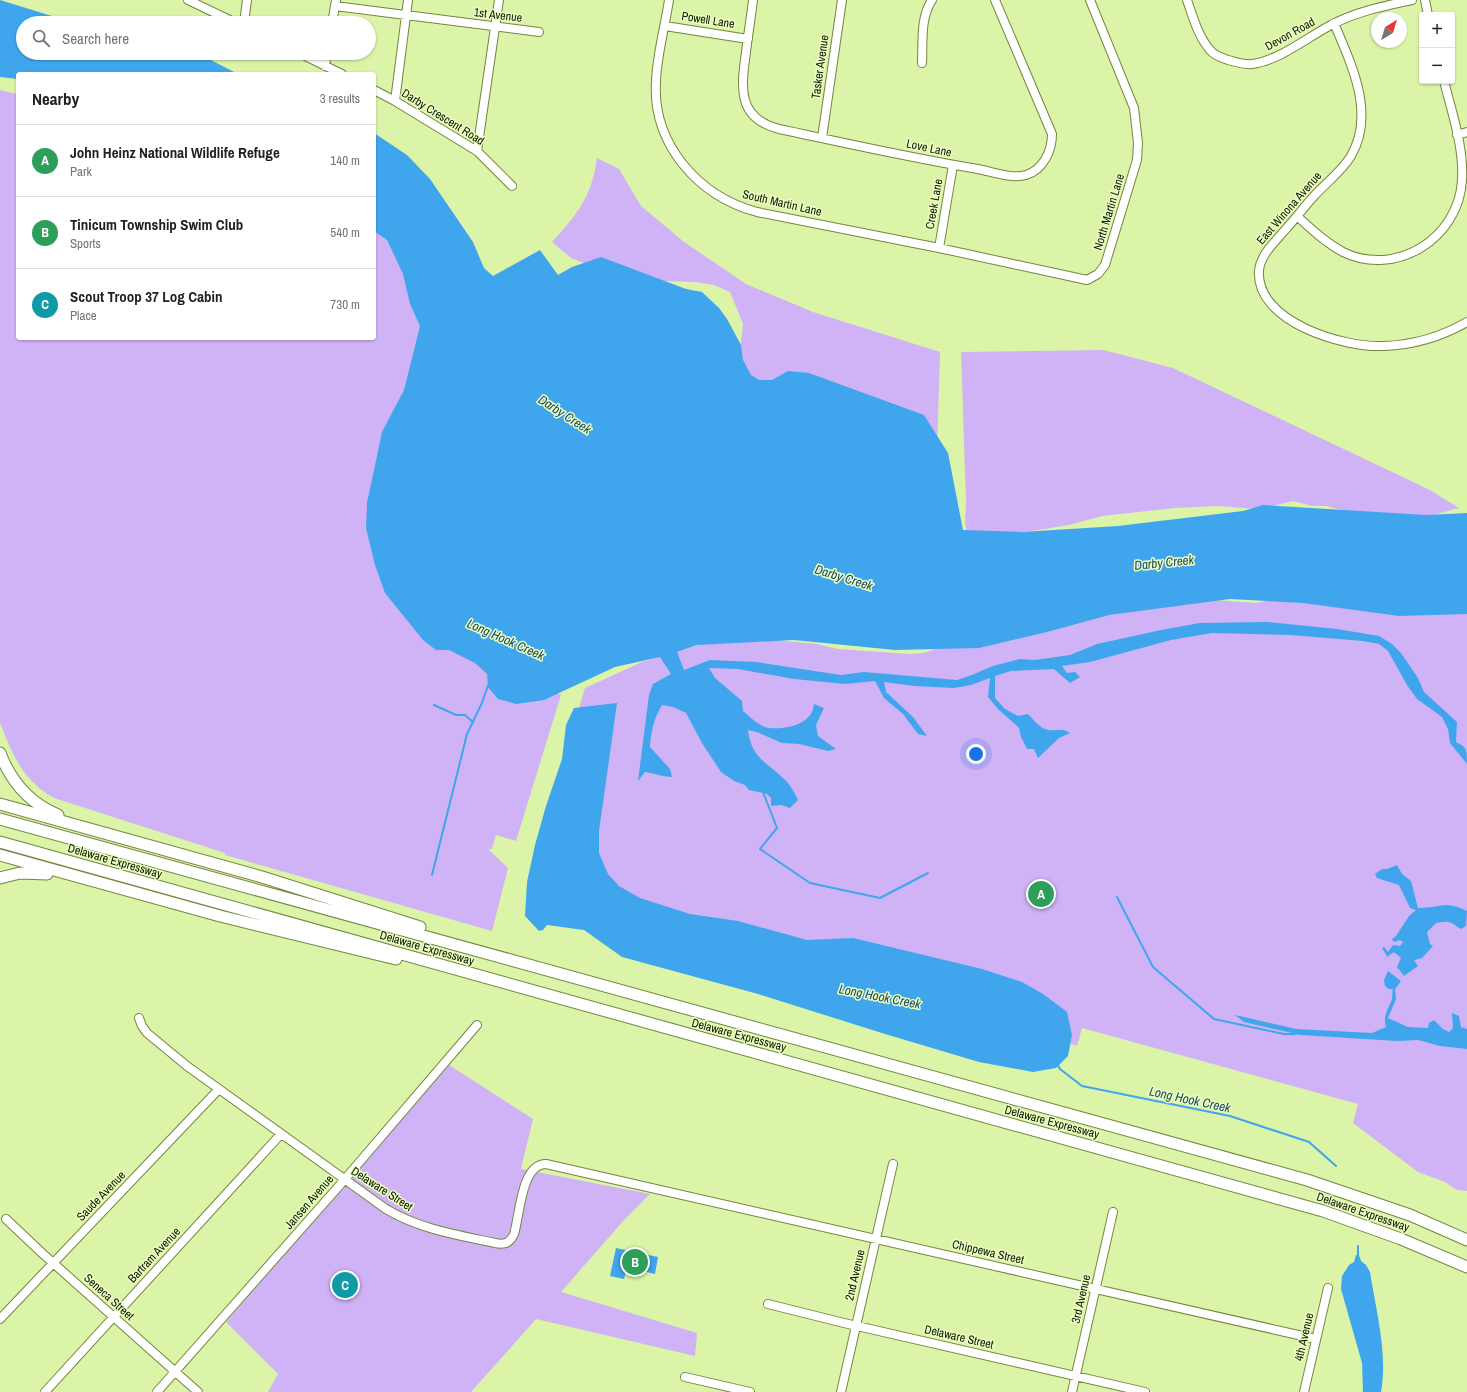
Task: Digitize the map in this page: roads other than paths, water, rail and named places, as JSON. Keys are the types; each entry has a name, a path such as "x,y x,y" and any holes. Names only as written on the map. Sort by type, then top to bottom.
{"highway":[{"path":"0,753 16,784 32,800 53,813 90,825 109,835"},
{"path":"0,804 336,900 438,932 519,962"},
{"name":"Delaware Expressway","path":"0,819 1307,1180 1410,1215 1467,1240"},
{"name":"Delaware Expressway","path":"0,842 1316,1209 1374,1228 1467,1268"},
{"path":"0,855 220,916 378,956 465,972"},
{"path":"0,878 20,873 35,872 88,880"}],"street":[{"path":"188,0 221,16"},
{"path":"245,16 247,0"},
{"path":"395,101 408,0"},
{"path":"477,151 499,0"},
{"name":"South Martin Lane","path":"669,0 656,82 659,118 678,160 703,186 729,202 757,212 939,248"},
{"name":"Love Lane","path":"753,0 742,85 743,98 748,109 757,119 769,127 953,165 1012,176 1024,176 1031,173 1041,165 1050,147 1052,134 995,0"},
{"name":"Tasker Avenue","path":"822,138 842,0"},
{"path":"922,63 924,20 926,9 932,0"},
{"name":"North Martin Lane","path":"939,248 1087,280 1094,277 1105,265 1137,160 1138,143 1134,108 1090,0"},
{"name":"Devon Road","path":"1187,0 1201,36 1210,51 1224,59 1240,64 1252,64 1265,61 1334,23 1370,10 1412,0"},
{"path":"1425,0 1427,12"},
{"path":"333,16 335,3"},
{"name":"1st Avenue","path":"335,3 406,15 539,32"},
{"name":"East Winona Avenue","path":"1334,23 1347,54 1359,94 1362,119 1360,129 1350,157 1267,251 1260,263 1259,279 1266,297 1272,305 1293,321 1331,338 1365,346 1383,346 1422,341 1452,330 1467,322"},
{"name":"Powell Lane","path":"665,26 748,39"},
{"path":"313,60 338,72"},
{"path":"325,66 326,60"},
{"path":"1297,216 1328,242 1343,252 1358,257 1381,260 1396,258 1421,249 1442,230 1454,211 1462,180 1457,134 1445,84"},
{"name":"Darby Crescent Road","path":"376,91 477,151 512,186"},
{"path":"1457,134 1467,132"},
{"name":"Creek Lane","path":"939,248 953,165"},
{"name":"Delaware Street","path":"139,1018 147,1033 184,1064 386,1209 414,1223 503,1244 508,1242 512,1237 526,1180 531,1171 539,1165 551,1165 654,1189"},
{"name":"Jansen Avenue","path":"157,1392 345,1179 477,1025"},
{"name":"Saude Avenue","path":"0,1319 219,1089"},
{"name":"Bartram Avenue","path":"45,1392 281,1134"},
{"name":"2nd Avenue","path":"841,1392 893,1164"},
{"name":"Chippewa Street","path":"654,1189 1316,1339"},
{"name":"3rd Avenue","path":"1072,1392 1113,1212"},
{"name":"Seneca Street","path":"6,1219 53,1263 198,1392"},
{"name":"4th Avenue","path":"1304,1392 1328,1288"},
{"name":"Delaware Street","path":"768,1304 856,1326 1146,1392"},
{"path":"685,1377 750,1392"}],"water":[{"path":"0,0 52,16 16,16 16,60 211,60 234,72 16,72 16,79 0,77"},
{"name":"Darby Creek","path":"376,134 407,155 430,179 473,242 484,268 493,276 540,250 558,275 572,267 601,257 686,289 702,292 719,308 727,319 741,345 743,360 751,375 759,380 772,380 788,371 809,373 924,415 948,453 963,530 1022,532 1118,526 1243,511 1263,505 1426,515 1467,513 1467,614 1399,616 1303,603 1230,599 1109,615 1047,632 979,648 895,650 794,640 697,645 677,652 684,670 710,660 756,662 841,675 864,672 957,680 993,666 1020,659 1035,660 1070,655 1097,644 1200,623 1268,622 1337,629 1379,636 1392,644 1401,653 1418,678 1424,692 1457,722 1456,742 1466,750 1467,764 1450,743 1448,729 1442,717 1417,699 1407,685 1388,651 1379,644 1363,641 1291,635 1212,633 1171,640 1090,662 1062,666 1067,673 1075,672 1080,677 1070,683 1054,669 1011,671 995,676 995,698 1005,709 1018,716 1028,714 1043,728 1063,730 1070,733 1059,738 1038,758 1034,749 1027,749 1021,737 1019,728 998,709 988,697 990,678 971,685 954,688 914,686 884,682 886,692 913,717 927,736 918,734 903,714 884,698 875,681 845,684 794,679 738,669 709,668 715,678 742,701 743,711 762,726 769,728 790,727 804,721 812,711 814,704 824,708 816,725 818,736 836,749 828,751 799,744 782,743 757,732 748,730 750,740 757,755 782,776 798,800 790,808 781,805 771,806 771,798 767,794 749,790 745,785 734,781 721,772 702,743 686,713 673,707 662,705 653,725 650,747 670,769 672,777 645,772 638,781 649,695 653,684 671,674 660,657 615,667 544,700 516,704 498,699 488,687 487,674 475,663 449,650 436,650 423,640 385,593 375,565 366,528 367,503 382,432 404,390 420,326 410,304 403,274 387,240 376,232"},
{"path":"617,703 599,831 599,853 608,874 619,886 640,898 690,914 738,921 807,940 853,938 982,969 1022,982 1043,994 1067,1012 1072,1035 1068,1056 1056,1068 1033,1072 979,1062 758,994 622,957 584,930 547,925 543,930 539,931 525,916 527,882 535,845 546,806 562,759 566,725 574,708"},
{"path":"1397,865 1402,874 1411,881 1418,908 1448,905 1467,911 1466,926 1461,929 1452,923 1444,922 1436,923 1427,932 1430,944 1433,946 1422,958 1414,960 1418,966 1404,976 1397,967 1401,958 1394,952 1384,959 1387,956 1382,948 1384,947 1388,952 1393,945 1400,946 1403,942 1400,940 1394,942 1392,939 1396,936 1409,916 1416,910 1410,908 1399,885 1377,878 1375,874 1382,869 1387,869"},
{"path":"1388,971 1401,981 1395,989 1396,999 1388,1018 1408,1027 1428,1028 1429,1023 1434,1020 1443,1029 1449,1032 1453,1028 1452,1013 1459,1016 1461,1027 1467,1029 1467,1049 1440,1046 1418,1040 1397,1041 1301,1035 1244,1022 1235,1015 1296,1029 1372,1033 1386,1027 1385,1017 1392,1000 1393,989 1389,989 1385,986 1384,980"},
{"path":"616,1248 658,1257 655,1274 627,1267 624,1279 610,1276"},
{"path":"1356,1255 1359,1255 1361,1261 1366,1265 1370,1272 1382,1347 1383,1377 1381,1392 1363,1392 1362,1363 1341,1289 1342,1276 1349,1265 1354,1262"}],"waterway":[{"path":"432,875 467,734 481,705 489,683"},
{"path":"434,705 456,715 465,715 473,722"},
{"path":"763,792 777,828 760,849 810,883 880,898 928,873"},
{"path":"1117,897 1153,967 1214,1019 1284,1034 1296,1034"},
{"name":"Long Hook Creek","path":"1058,1065 1060,1069 1082,1086 1230,1116 1309,1142 1336,1166"},
{"name":"Long Hook Creek","path":"1358,1246 1358,1258"}],"place":[{"name":"John Heinz National Wildlife Refuge","path":"1041,894"},
{"name":"Tinicum Township Swim Club","path":"635,1262"},
{"name":"Scout Troop 37 Log Cabin","path":"345,1285"}]}
